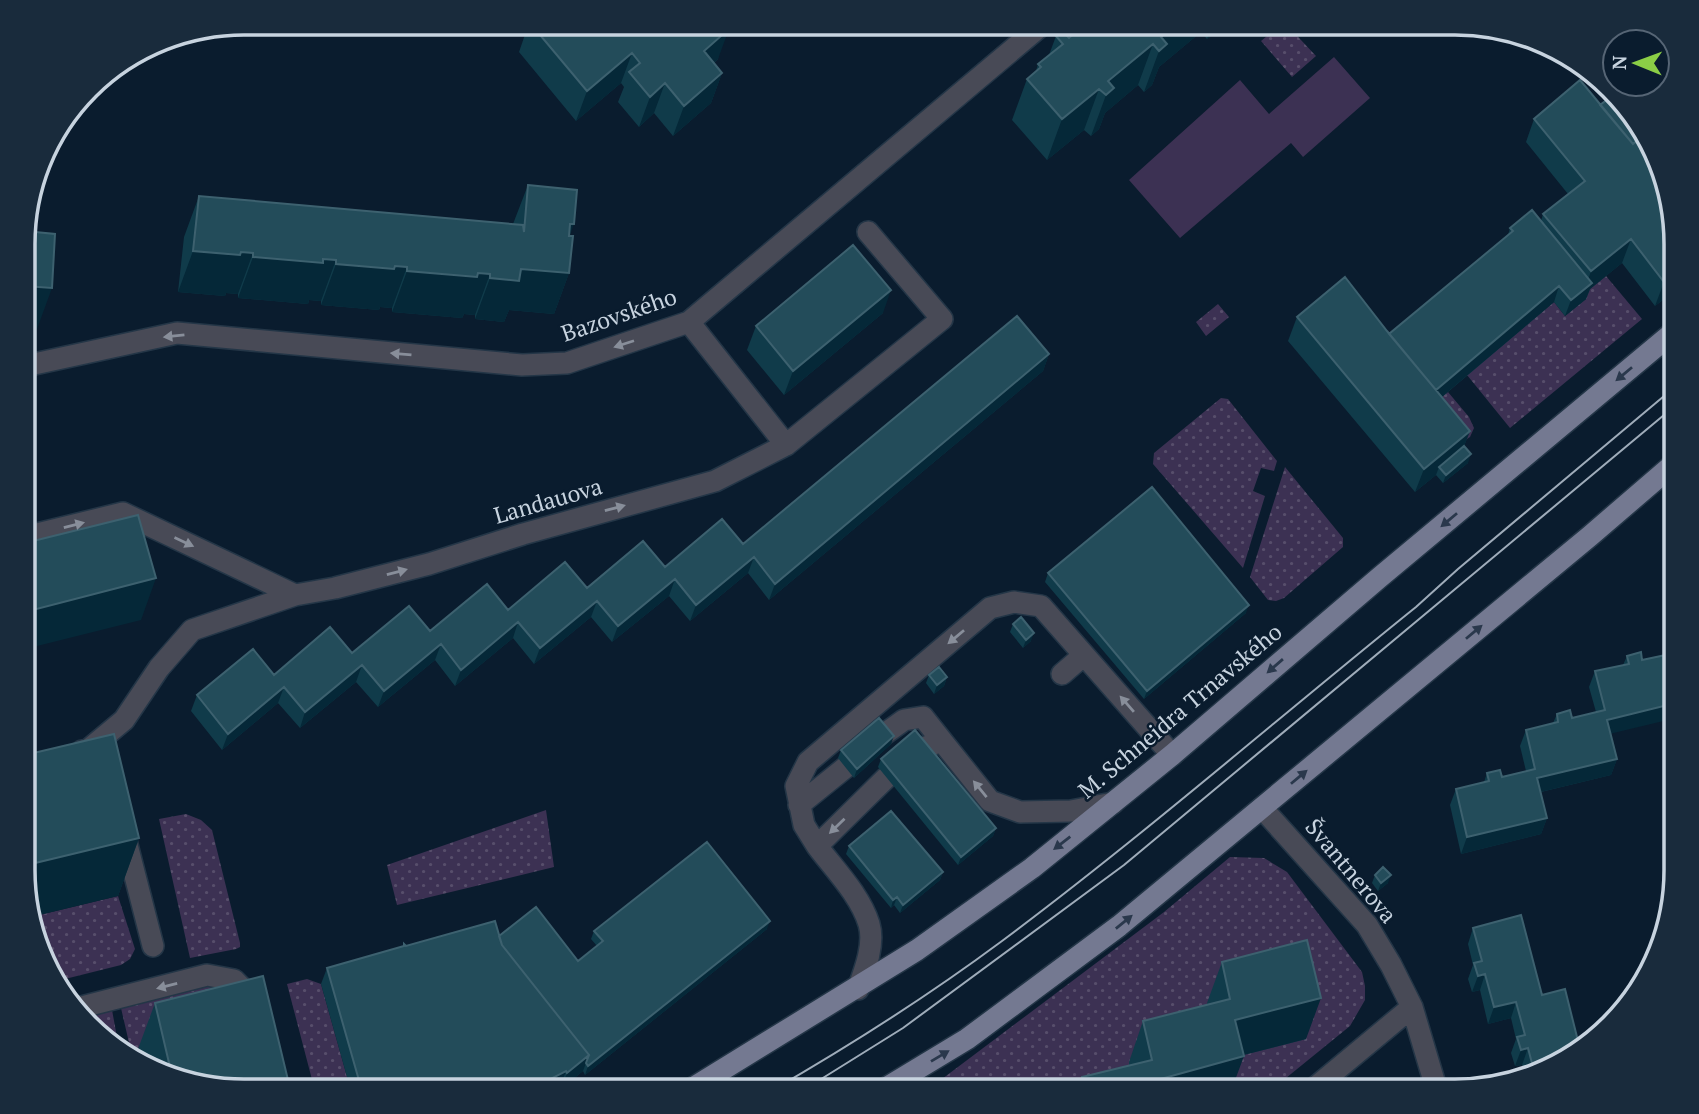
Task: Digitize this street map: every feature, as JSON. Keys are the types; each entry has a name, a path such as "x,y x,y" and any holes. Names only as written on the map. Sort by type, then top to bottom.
{"main road":[{"name":"M. Schneidra Trnavského","path":"708,1079 858,989 1032,868 1172,755 1380,577 1664,341"},
{"path":"901,1079 967,1040 1108,934 1664,472"}],"street":[{"name":"Bazovského","path":"35,364 177,334 522,365 567,363 689,322 1030,35"},
{"name":"Landauova","path":"62,756 94,757 124,720 159,668 192,630 295,595 335,588 429,564 523,534 715,481 786,445 942,319 868,232"},
{"path":"689,322 786,445"},
{"path":"35,535 122,513 295,595"},
{"path":"858,989 870,944 869,925 857,900 804,825 796,786 808,762 990,608 1014,602 1041,606 1172,755"},
{"path":"1062,674 1084,655"},
{"path":"883,734 904,720 923,717 990,802 1020,812 1072,811 1113,803"},
{"path":"920,749 942,741"},
{"path":"799,805 846,767"},
{"path":"817,846 886,778"},
{"name":"Švantnerova","path":"1262,808 1367,925 1412,1007 1433,1079"},
{"path":"119,814 153,946"},
{"path":"86,1006 207,975 234,980 255,998 261,1025"},
{"path":"1325,1079 1412,1007"}],"shaded area":[{"path":"1268,35 1296,35 1316,56 1292,77 1261,41"},
{"path":"1334,57 1370,98 1303,157 1291,143 1180,238 1129,180 1240,80 1269,114"},
{"path":"1606,276 1642,319 1510,428 1467,375 1554,302 1565,316 1586,299 1583,294"},
{"path":"1218,304 1229,317 1206,336 1196,322"},
{"path":"1448,392 1469,417 1474,428 1470,437 1455,447 1425,411"},
{"path":"1221,398 1228,399 1277,461 1274,471 1261,468 1253,491 1265,496 1243,568 1153,464 1154,453"},
{"path":"1285,467 1343,538 1343,547 1284,598 1276,601 1268,600 1250,577"},
{"path":"546,810 554,867 397,905 387,865"},
{"path":"186,814 201,820 212,830 240,943 240,947 236,949 190,958 159,819"},
{"path":"1230,857 1264,858 1287,872 1362,972 1365,1000 1350,1026 1285,1079 942,1079 1164,912"},
{"path":"118,896 135,949 130,959 121,965 65,979 51,950 40,915"},
{"path":"307,979 321,984 348,1079 312,1079 287,984"},
{"path":"210,986 219,989 144,1053 130,1045 121,1008"},
{"path":"112,1010 117,1036 96,1018 93,1014"}],"building":[{"path":"540,35 722,35 704,51 722,73 684,106 665,83 650,97 629,72 640,63 632,53 587,91"},
{"path":"1066,35 1069,38 1072,35 1163,35 1161,37 1167,44 1159,51 1153,44 1108,81 1114,88 1106,95 1099,89 1062,119 1027,79 1041,67 1038,64 1063,44 1056,36"},
{"path":"1580,80 1633,144 1637,141 1657,190 1664,230 1664,282 1631,239 1591,271 1543,214 1585,181 1534,119"},
{"path":"1606,100 1636,139 1633,144 1600,105"},
{"path":"528,185 577,190 574,224 570,224 569,236 573,236 569,273 521,269 519,281 490,278 490,274 478,273 477,277 407,271 407,267 395,266 394,269 336,264 336,260 323,259 323,263 253,257 253,253 241,252 240,255 193,251 199,196 523,225 524,232"},
{"path":"1532,210 1592,283 1571,300 1559,286 1436,390 1389,334 1513,231 1510,228"},
{"path":"36,232 55,234 52,288 35,287"},
{"path":"853,245 891,290 793,371 756,326"},
{"path":"1345,277 1470,431 1424,469 1297,317"},
{"path":"1017,316 1049,354 775,584 754,557 696,605 675,579 618,626 597,601 540,648 518,622 461,670 441,644 384,691 362,665 305,712 284,687 228,734 197,695 253,649 274,675 330,627 352,653 409,606 430,631 487,584 508,610 565,562 587,588 643,541 665,567 722,519 743,544"},
{"path":"1464,446 1471,454 1446,475 1439,467"},
{"path":"1152,487 1249,605 1147,691 1048,573"},
{"path":"138,515 156,578 35,609 35,541"},
{"path":"1021,617 1034,633 1026,640 1013,624"},
{"path":"1641,652 1642,660 1664,655 1664,706 1607,720 1617,759 1537,778 1547,818 1467,837 1456,789 1489,781 1487,773 1500,770 1502,777 1535,769 1526,730 1558,722 1557,714 1570,710 1572,718 1605,710 1595,671 1629,664 1627,656"},
{"path":"939,667 947,677 937,685 929,675"},
{"path":"879,718 894,736 857,769 841,750"},
{"path":"915,730 996,828 961,857 881,759"},
{"path":"114,734 139,838 35,863 35,753"},
{"path":"891,811 943,872 903,905 897,897 893,900 849,846"},
{"path":"707,842 770,921 588,1066 586,1063 589,1055 502,945 499,936 536,907 578,961 603,941 594,931"},
{"path":"1383,867 1391,875 1381,883 1375,875"},
{"path":"1521,915 1542,995 1565,989 1578,1039 1532,1064 1528,1048 1521,1050 1517,1037 1525,1035 1516,1002 1494,1007 1485,974 1478,976 1474,963 1482,961 1473,928"},
{"path":"495,921 502,945 589,1055 567,1073 566,1071 550,1079 359,1079 327,968 404,944 406,946"},
{"path":"1307,940 1321,998 1235,1020 1244,1056 1161,1079 1082,1079 1152,1060 1143,1021 1230,999 1222,962"},
{"path":"263,976 288,1079 217,1077 169,1065 155,1003"}],"tram line":[{"path":"791,1079 917,1001 1055,901 1416,607 1664,396"},
{"path":"821,1079 903,1028 1124,865 1664,415"}]}
